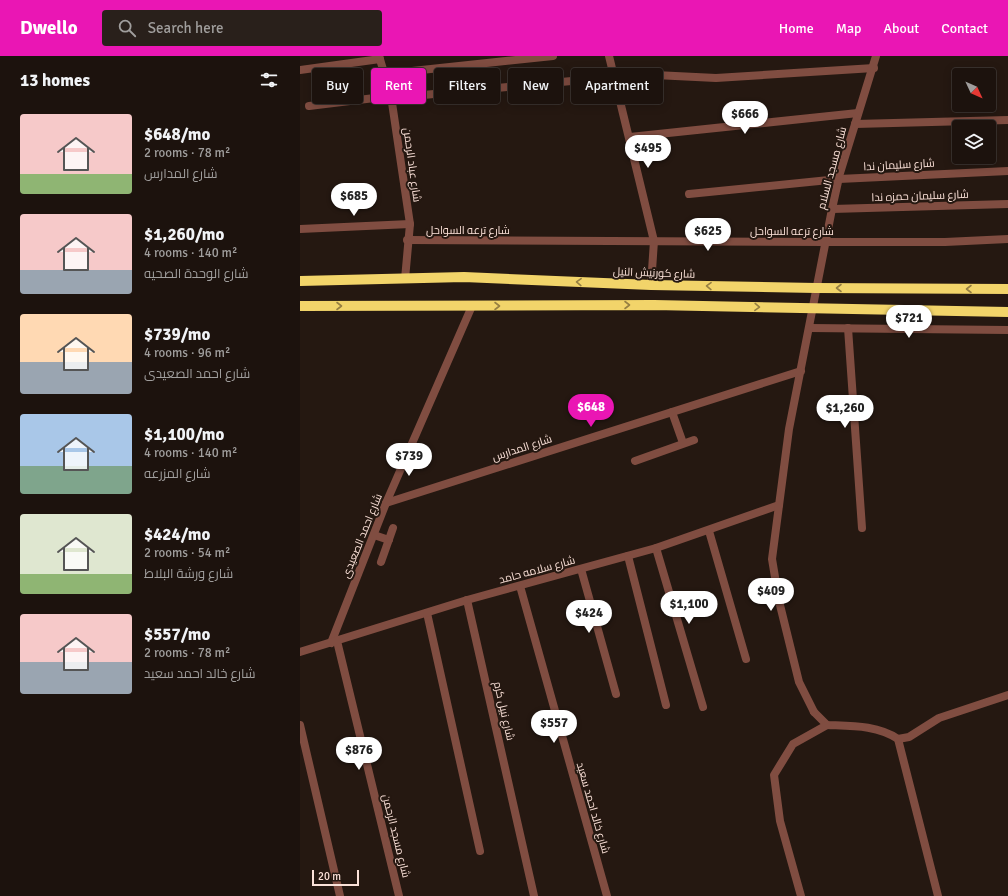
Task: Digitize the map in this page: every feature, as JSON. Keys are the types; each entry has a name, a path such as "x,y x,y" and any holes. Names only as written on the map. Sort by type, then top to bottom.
{"main road":[{"name":"شارع كورنيش النيل","path":"300,281 464,278 651,285 1008,289"},
{"path":"301,308 654,305 1008,312"}],"street":[{"path":"426,70 553,56"},
{"path":"609,56 612,68"},
{"name":"شارع مسجد السلام","path":"827,725 814,712 799,682 773,572 773,538 790,429 832,209 839,179 858,113 874,68 876,56"},
{"path":"300,70 379,57"},
{"name":"شارع عباد الرحمن","path":"379,57 382,68"},
{"path":"663,75 716,78 874,68"},
{"path":"426,94 571,82"},
{"path":"309,106 371,99"},
{"name":"شارع عباد الرحمن","path":"392,104 410,224 407,240 405,279"},
{"path":"622,104 654,241 651,285"},
{"path":"630,137 858,113"},
{"path":"855,124 1008,120"},
{"name":"شارع سليمان ندا","path":"689,194 839,179 1008,171"},
{"name":"شارع سليمان حمزه ندا","path":"832,209 1008,204"},
{"name":"شارع ترعه السواحل","path":"300,229 410,224"},
{"name":"شارع ترعه السواحل","path":"407,240 945,242 1008,239"},
{"name":"شارع احمد الصعيدى","path":"334,642 386,503 472,306"},
{"path":"810,328 1008,330"},
{"path":"848,328 862,528"},
{"name":"شارع المدارس","path":"386,503 801,371"},
{"path":"672,412 684,443"},
{"path":"635,461 694,440"},
{"name":"شارع سلامه حامد","path":"300,652 467,600 656,548 709,531 779,505"},
{"path":"381,562 393,528"},
{"path":"709,531 746,659"},
{"path":"374,535 389,540"},
{"path":"656,548 703,707"},
{"path":"628,556 666,705"},
{"path":"581,569 616,694"},
{"name":"شارع خالد احمد سعيد","path":"520,586 607,896"},
{"name":"شارع نبيل كرم","path":"467,600 534,896"},
{"path":"427,613 480,851"},
{"name":"شارع مسجد الرحمن","path":"334,642 399,896"},
{"path":"898,739 909,737 939,718 1008,695"},
{"path":"300,725 340,896"},
{"path":"801,896 780,821 774,775 793,744 827,725 871,728 891,734 898,739 938,896"}]}
